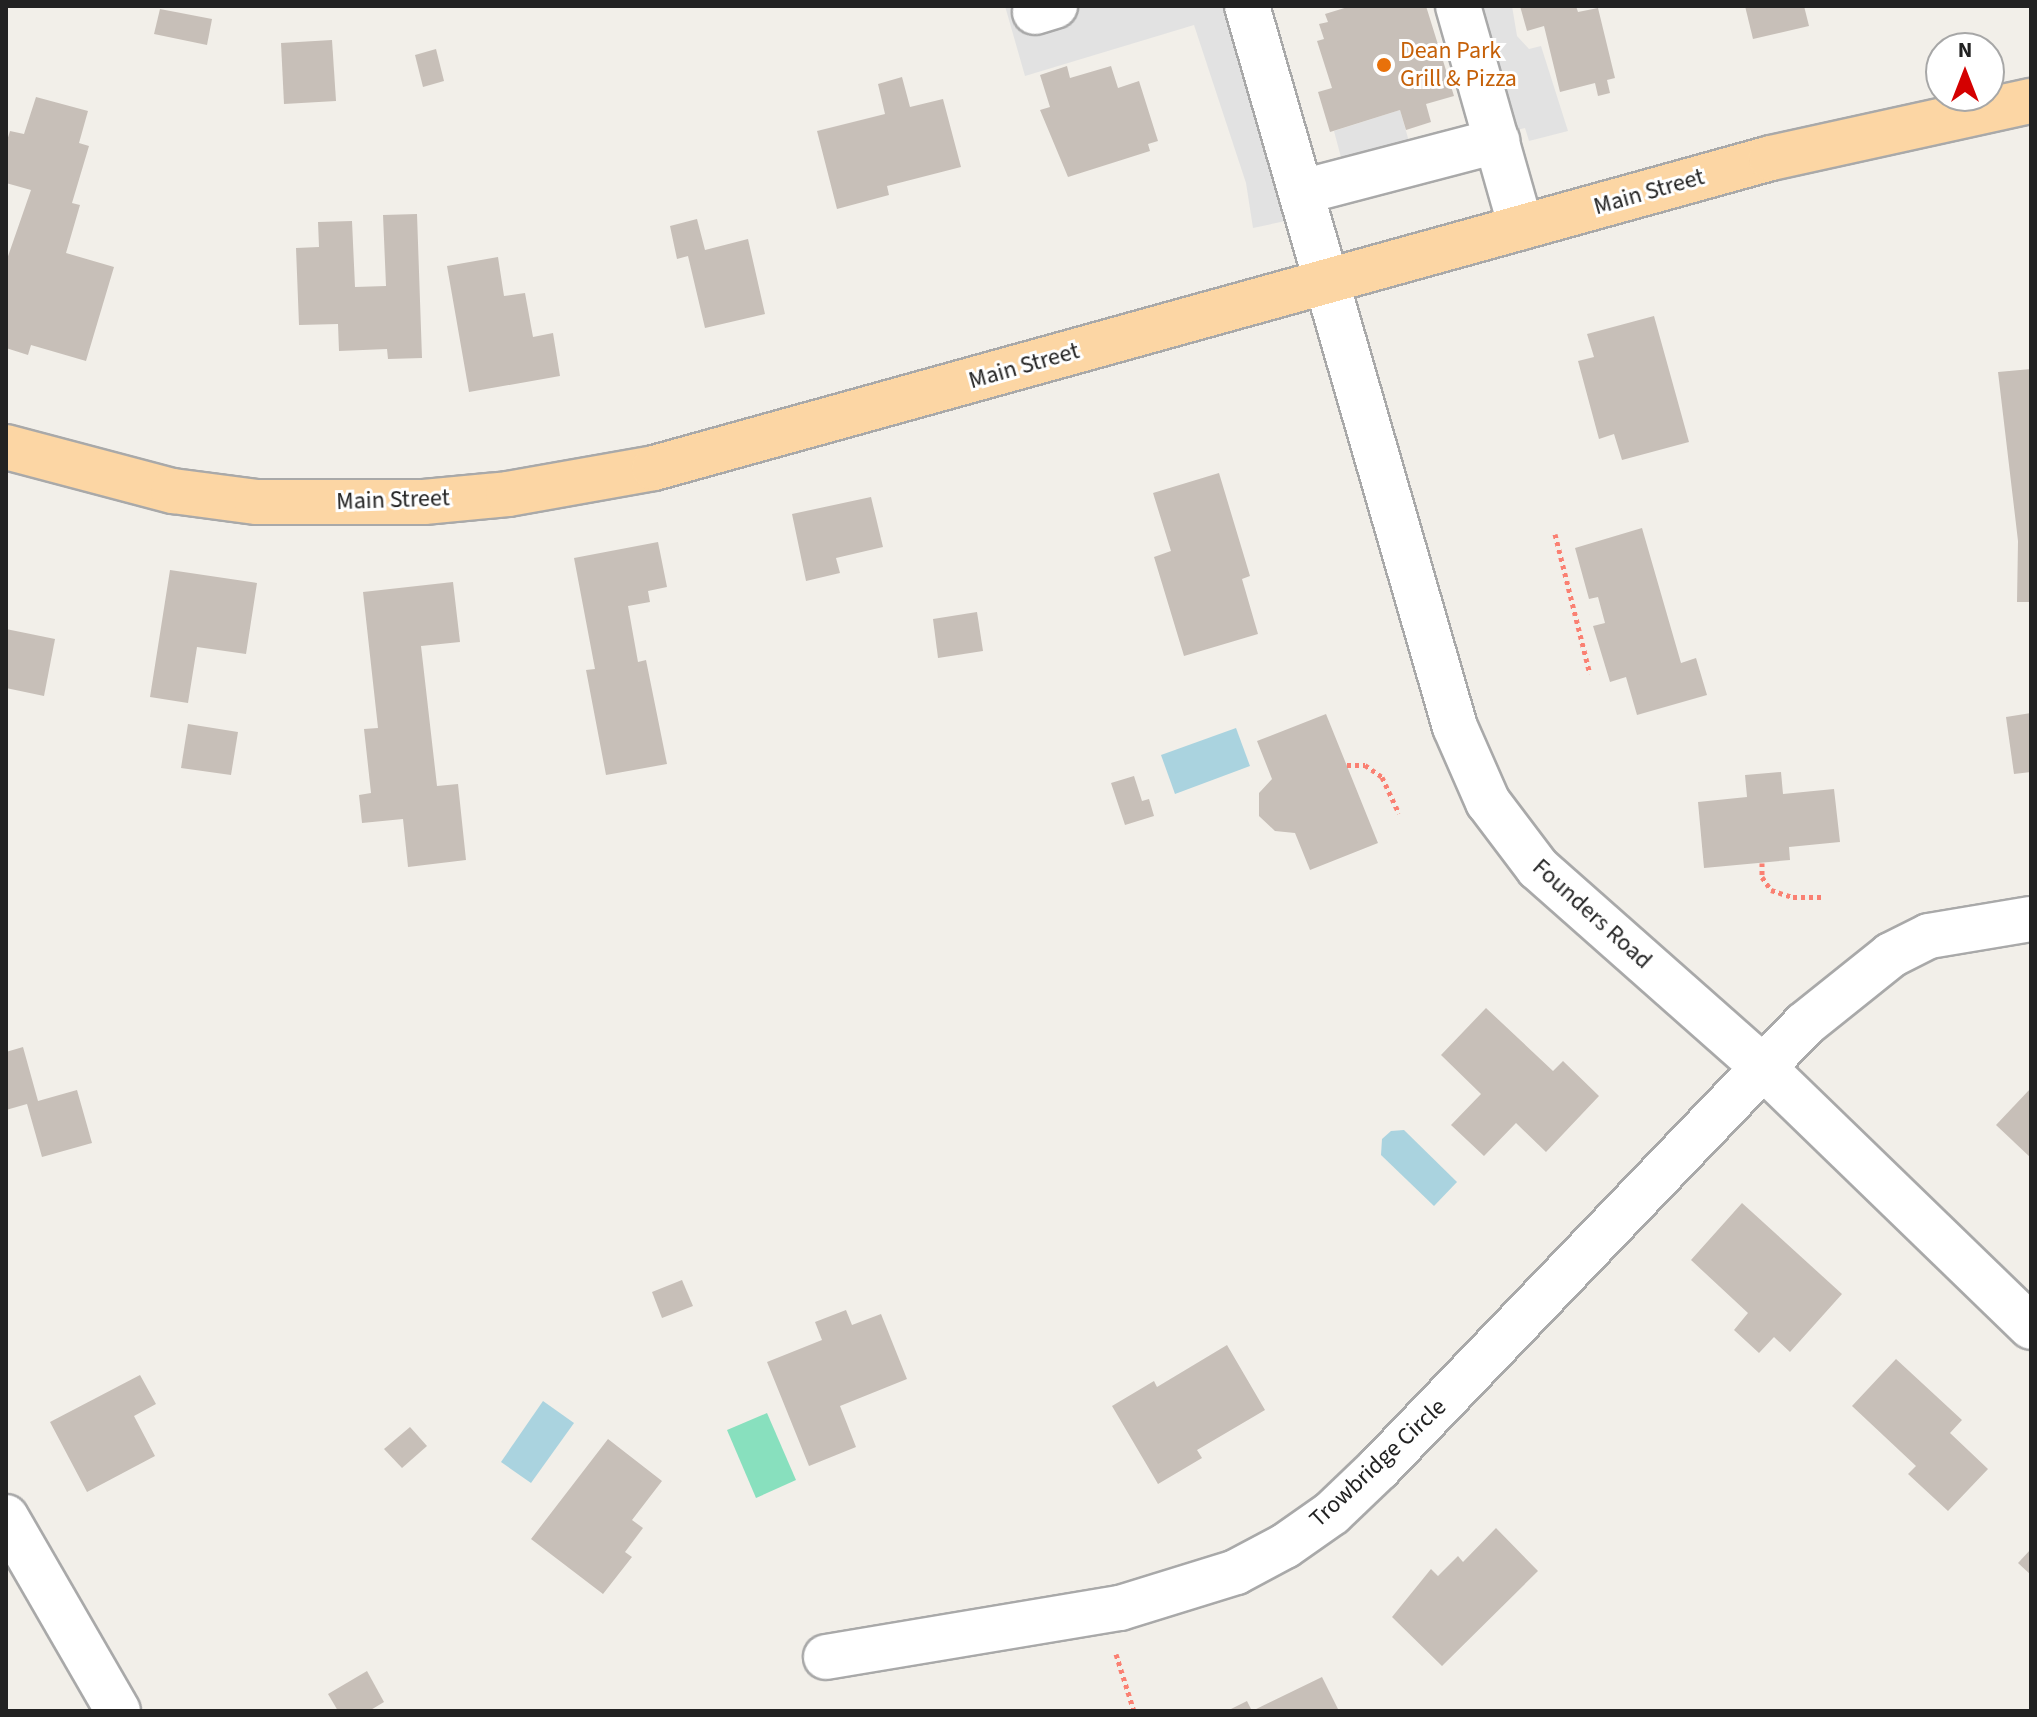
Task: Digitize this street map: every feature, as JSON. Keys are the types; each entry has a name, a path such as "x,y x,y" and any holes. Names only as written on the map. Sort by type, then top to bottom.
{"main road":[{"name":"Main Street","path":"6,447 173,491 257,502 424,502 508,494 662,466 1771,158 2031,101"}],"street":[{"name":"Founders Road","path":"1247,6 1329,281 1455,727 1488,802 1538,868 1764,1068 2031,1327"},
{"path":"1458,6 1521,227"},
{"path":"1302,192 1497,141"},
{"name":"Trowbridge Circle","path":"826,1657 1120,1608 1236,1572 1285,1546 1332,1513 1379,1468 1805,1024 1891,955 1959,928 2031,919"},
{"path":"6,1517 118,1711"}],"path":[{"path":"1555,534 1590,674"},
{"path":"1347,765 1365,765 1382,777 1399,813"},
{"path":"1762,863 1762,877 1771,890 1793,897 1821,897"},
{"path":"1114,1645 1134,1711"}],"green space":[{"path":"767,1413 796,1480 756,1498 727,1430"}],"shaded area":[{"path":"1005,6 1247,6 1309,216 1253,228 1246,183 1194,25 1025,76"},
{"path":"1482,6 1512,6 1517,36 1529,49 1541,46 1568,131 1529,141 1525,128 1512,131"},
{"path":"1400,110 1410,145 1343,165 1334,131"}],"water":[{"path":"1236,728 1250,766 1175,794 1161,755"},
{"path":"1404,1130 1457,1182 1434,1206 1381,1155 1382,1139 1391,1131"},
{"path":"543,1401 574,1423 531,1483 501,1462"}],"building":[{"name":"Dean Park Grill & Pizza","path":"1351,6 1426,6 1454,96 1426,104 1431,122 1406,130 1400,110 1330,132 1318,92 1332,88 1317,41 1324,39 1319,24 1328,22 1325,14"},
{"path":"1520,6 1576,6 1578,12 1598,8 1615,78 1607,80 1610,93 1598,96 1595,83 1560,92 1544,26 1527,31"},
{"path":"1745,6 1804,6 1809,26 1753,39"},
{"path":"160,9 212,19 207,45 154,34"},
{"path":"332,40 336,101 284,104 281,43"},
{"path":"436,49 444,81 423,87 415,55"},
{"path":"1067,66 1070,78 1111,66 1118,88 1139,81 1158,141 1148,144 1150,151 1068,177 1040,110 1050,107 1040,75"},
{"path":"902,77 910,107 943,99 961,167 887,186 889,195 837,209 817,131 885,114 878,84"},
{"path":"36,97 88,111 79,143 89,146 72,203 80,205 66,253 114,267 86,361 31,345 28,355 6,348 6,262 31,190 6,183 6,144 10,131 24,134"},
{"path":"417,214 422,358 388,359 387,349 339,351 338,324 299,325 296,248 319,247 318,222 352,221 355,287 386,286 383,215"},
{"path":"697,219 705,250 748,239 765,314 705,328 688,256 677,259 670,226"},
{"path":"498,257 504,296 525,293 533,337 553,333 560,376 469,392 447,266"},
{"path":"1654,316 1689,442 1622,460 1614,434 1599,439 1578,361 1594,357 1587,334"},
{"path":"2031,369 2031,602 2017,602 2018,541 1998,372"},
{"path":"1219,473 1250,576 1242,579 1258,634 1184,656 1154,557 1171,551 1153,493"},
{"path":"871,497 883,547 836,558 840,573 806,581 792,514"},
{"path":"1642,528 1681,663 1696,658 1707,695 1637,715 1626,677 1610,682 1593,626 1605,623 1598,597 1589,599 1575,548"},
{"path":"658,542 667,587 648,591 650,602 628,606 638,662 646,660 667,764 606,775 586,670 595,669 574,558"},
{"path":"170,570 257,583 246,654 197,647 188,703 150,697"},
{"path":"453,582 460,642 421,646 437,786 458,784 466,860 408,867 403,819 362,823 359,795 371,793 364,729 378,728 363,592"},
{"path":"977,612 983,651 938,658 933,619"},
{"path":"6,629 55,639 44,696 6,688"},
{"path":"2031,713 2031,772 2014,774 2006,717"},
{"path":"1326,714 1378,843 1310,870 1295,833 1275,831 1259,816 1259,793 1272,779 1257,741"},
{"path":"188,724 238,732 231,775 181,768"},
{"path":"1781,772 1783,794 1834,789 1840,842 1789,847 1790,860 1704,868 1698,802 1747,797 1745,775"},
{"path":"1134,776 1142,801 1149,799 1154,816 1125,825 1111,783"},
{"path":"1486,1008 1553,1071 1563,1061 1599,1096 1546,1152 1516,1123 1484,1156 1451,1125 1481,1094 1441,1055"},
{"path":"23,1047 38,1101 77,1090 92,1143 42,1157 27,1104 6,1110 6,1052"},
{"path":"2031,1088 2031,1158 1996,1125"},
{"path":"1742,1203 1842,1294 1790,1352 1774,1337 1759,1353 1734,1330 1748,1313 1691,1260"},
{"path":"682,1280 693,1306 662,1318 652,1292"},
{"path":"846,1310 852,1325 881,1314 907,1379 840,1406 856,1447 809,1466 767,1362 822,1340 815,1322"},
{"path":"1227,1345 1265,1410 1197,1450 1202,1458 1158,1484 1112,1406 1154,1381 1157,1387"},
{"path":"1896,1359 1962,1420 1950,1433 1988,1469 1948,1511 1908,1474 1916,1466 1852,1406"},
{"path":"140,1375 156,1404 134,1416 155,1456 87,1492 50,1422"},
{"path":"410,1427 427,1446 402,1468 384,1449"},
{"path":"608,1439 662,1481 632,1520 643,1528 625,1552 632,1557 603,1594 531,1539"},
{"path":"1496,1528 1538,1571 1442,1666 1392,1617 1431,1569 1438,1576 1458,1556 1463,1562"},
{"path":"2031,1549 2031,1575 2018,1563"},
{"path":"367,1671 384,1702 369,1711 338,1711 328,1694"},
{"path":"1322,1677 1339,1711 1252,1711"},
{"path":"1247,1701 1252,1711 1227,1711"}],"place":[{"name":"Dean Park Grill & Pizza","path":"1384,65"}]}
